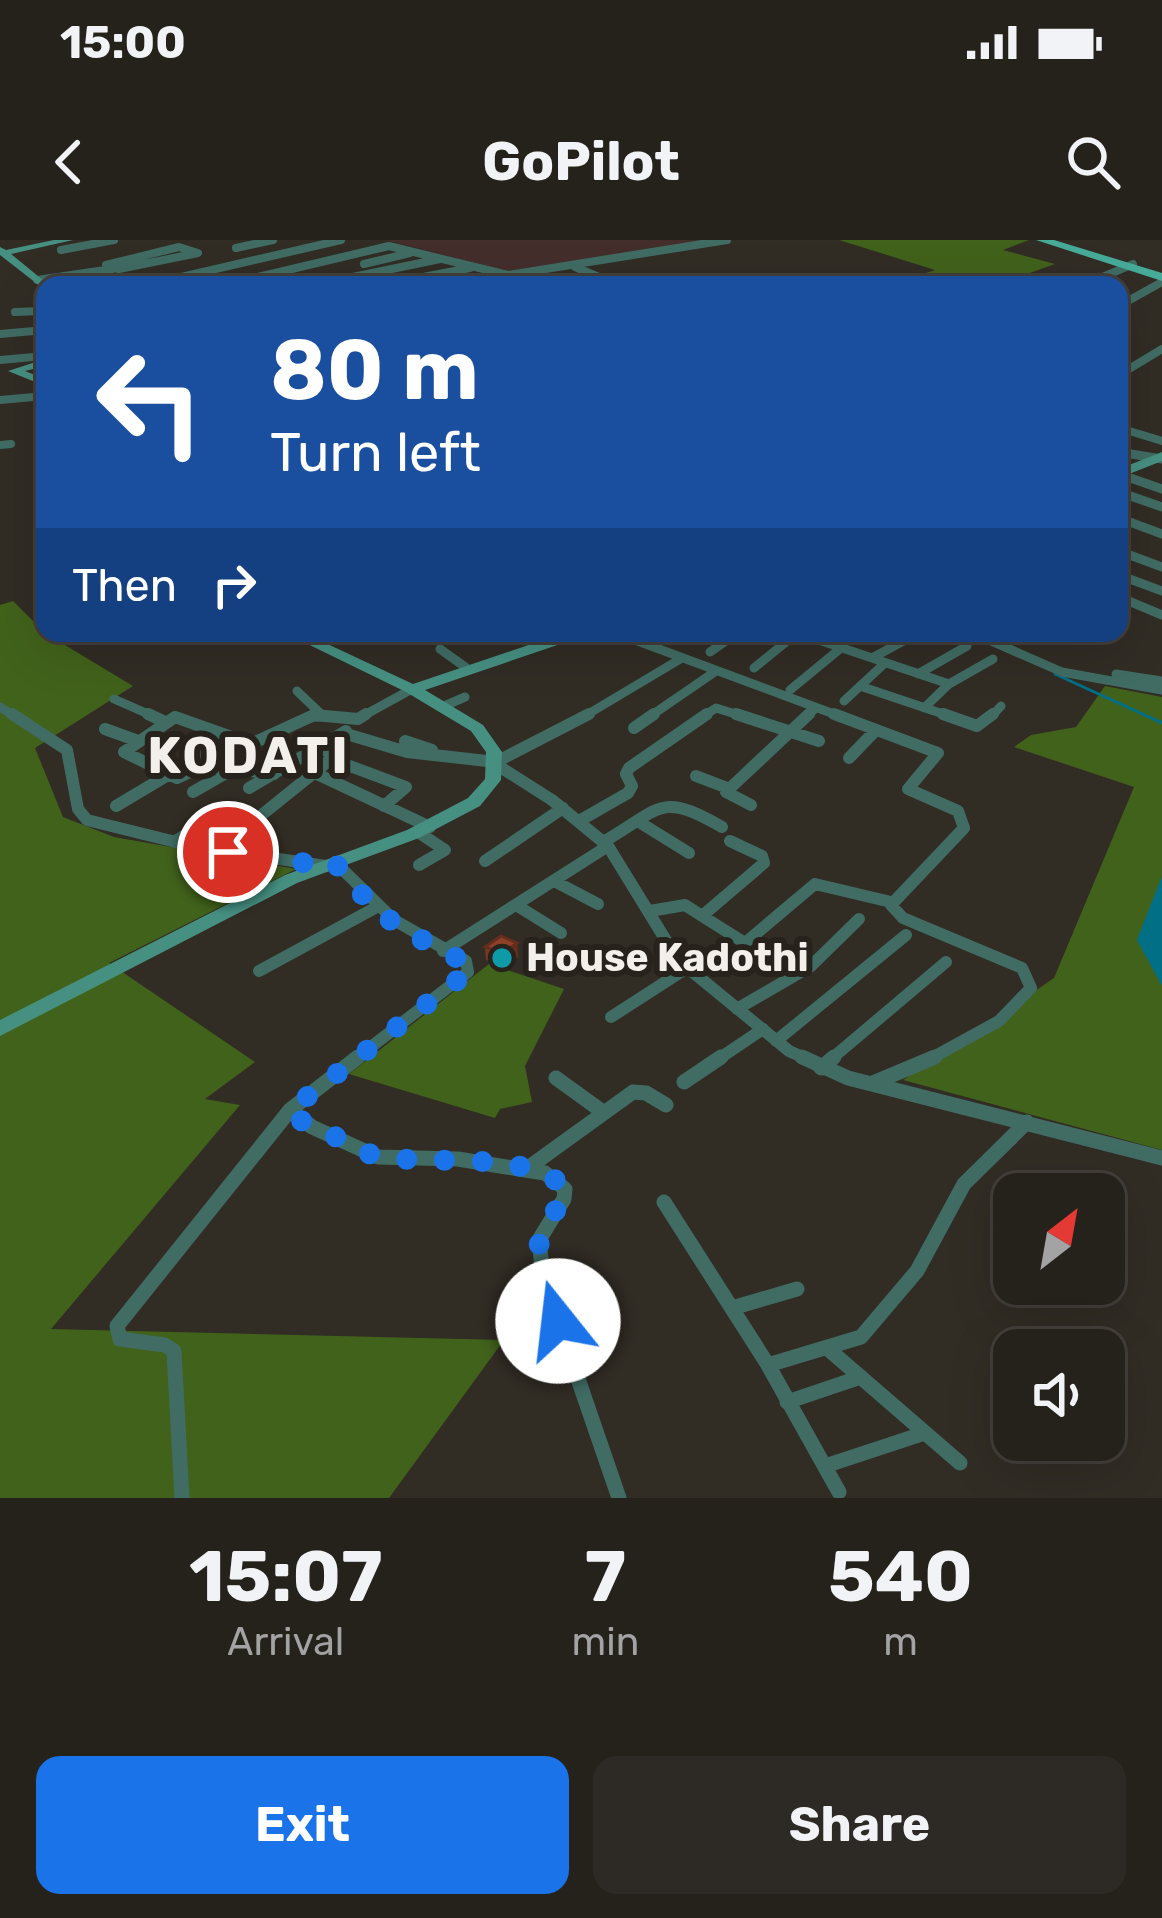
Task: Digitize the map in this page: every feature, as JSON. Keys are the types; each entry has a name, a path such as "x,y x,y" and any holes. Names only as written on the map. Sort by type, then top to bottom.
{"main road":[{"path":"1042,240 1132,265"},
{"path":"1056,240 1162,278"}],"street":[{"path":"1,252 114,240"},
{"path":"236,248 273,240"},
{"path":"204,276 341,240"},
{"path":"266,276 389,246 513,274 728,240"},
{"path":"325,242 374,269"},
{"path":"71,276 179,247 198,253 119,269 109,266"},
{"path":"364,264 418,251"},
{"path":"1,252 36,280"},
{"path":"358,276 447,258"},
{"path":"573,265 597,276"},
{"path":"1106,276 1132,265"},
{"path":"427,276 477,266"},
{"path":"1128,300 1162,278"},
{"path":"15,312 36,311"},
{"path":"0,333 36,330"},
{"path":"1128,370 1162,349"},
{"path":"0,360 36,359"},
{"path":"0,377 36,362"},
{"path":"14,370 36,377"},
{"path":"0,400 36,397"},
{"path":"1128,431 1162,441"},
{"path":"1128,453 1161,457"},
{"path":"1128,470 1161,457"},
{"path":"1128,477 1162,489"},
{"path":"1128,495 1162,507"},
{"path":"1128,521 1162,534"},
{"path":"1128,554 1162,567"},
{"path":"1128,578 1162,591"},
{"path":"1128,601 1162,615"},
{"path":"0,1029 330,864 424,829 474,802 493,780 494,752 477,728 412,688 310,642"},
{"path":"249,788 321,748 355,718 412,688 550,642"},
{"path":"640,642 936,751 908,789 943,802 964,819 964,829 891,902"},
{"path":"710,652 724,642"},
{"path":"754,668 787,642"},
{"path":"824,642 949,685"},
{"path":"872,658 901,642"},
{"path":"992,642 1044,666 1162,690"},
{"path":"918,674 967,646"},
{"path":"790,690 841,648"},
{"path":"440,649 468,669"},
{"path":"496,764 682,658"},
{"path":"924,708 949,685 993,659"},
{"path":"844,701 885,663"},
{"path":"1044,666 1162,681"},
{"path":"634,728 716,671"},
{"path":"860,686 980,727 1001,706"},
{"path":"297,691 320,712 355,718"},
{"path":"442,707 465,697"},
{"path":"113,699 165,722"},
{"path":"0,707 67,750 82,817 174,842 330,864 374,908 466,961 468,972 290,1110 117,1326 120,1339 165,1345 175,1351 182,1498"},
{"path":"579,821 628,793 628,768 716,708 819,741"},
{"path":"752,805 728,796 730,789 816,708"},
{"path":"254,745 229,734 205,732 175,717 124,750 125,755 177,778 222,761 254,745 320,712"},
{"path":"105,729 137,741"},
{"path":"849,758 876,730"},
{"path":"343,733 406,752 496,764 563,808 605,844 687,968 776,1041 821,1068 1162,1158"},
{"path":"175,740 222,761"},
{"path":"405,741 437,754"},
{"path":"248,826 317,774 332,754 321,748"},
{"path":"331,759 404,785 384,806"},
{"path":"193,793 233,769 274,774"},
{"path":"317,774 424,829 445,850 419,866"},
{"path":"116,806 168,775"},
{"path":"696,776 730,789"},
{"path":"443,951 639,822 676,803 722,827"},
{"path":"485,860 563,808"},
{"path":"174,842 216,815"},
{"path":"639,822 689,853"},
{"path":"702,916 764,863 762,856 730,841"},
{"path":"554,881 598,904"},
{"path":"650,911 677,904 745,943 815,884 891,902 903,918 1022,968 1031,988 1015,1012 994,1028 873,1084"},
{"path":"516,905 561,933"},
{"path":"259,971 374,908"},
{"path":"737,1009 811,965 859,919"},
{"path":"776,1041 906,935"},
{"path":"821,1068 946,962"},
{"path":"611,1016 687,968"},
{"path":"684,1082 763,1029"},
{"path":"556,1078 603,1112"},
{"path":"525,1170 633,1092 646,1093 666,1105"},
{"path":"290,1110 312,1127 378,1157 458,1159 544,1173 565,1189 564,1199 538,1240 543,1277 620,1498"},
{"path":"768,1365 861,1337 916,1271 964,1184 1027,1122"},
{"path":"664,1202 768,1365 839,1492"},
{"path":"731,1308 797,1289"},
{"path":"827,1348 960,1463"},
{"path":"787,1402 861,1377"},
{"path":"825,1466 925,1433"}],"shaded area":[{"path":"386,240 717,240 515,273"}],"green space":[{"path":"839,240 1029,240 1003,250 1055,264 1022,276 917,276 935,270"},
{"path":"13,601 36,624 36,642 60,642 133,686 35,748 63,817 114,837 296,869 109,963 255,1062 205,1099 240,1105 51,1329 504,1340 389,1498 0,1498 0,605"},
{"path":"1105,686 1162,697 1162,1150 903,1080 1054,978 1134,787 1014,747 1031,735 1076,727"},
{"path":"489,964 564,989 525,1066 532,1102 500,1109 495,1118 349,1074"}],"water":[{"path":"1162,876 1162,986 1137,940"}],"building":[{"path":"501,936 517,943 503,953 485,947"}],"waterway":[{"path":"1055,674 1162,723"}],"place":[{"name":"House Kadothi","path":"502,958"}],"district":[{"name":"KODATI","path":"249,755"}],"route":[{"path":"228,852 326,866 334,862 374,908 402,929 470,965 468,972 290,1110 312,1127 378,1157 458,1159 544,1173 558,1181 565,1189 564,1199 538,1240 543,1277 558,1321"}]}
